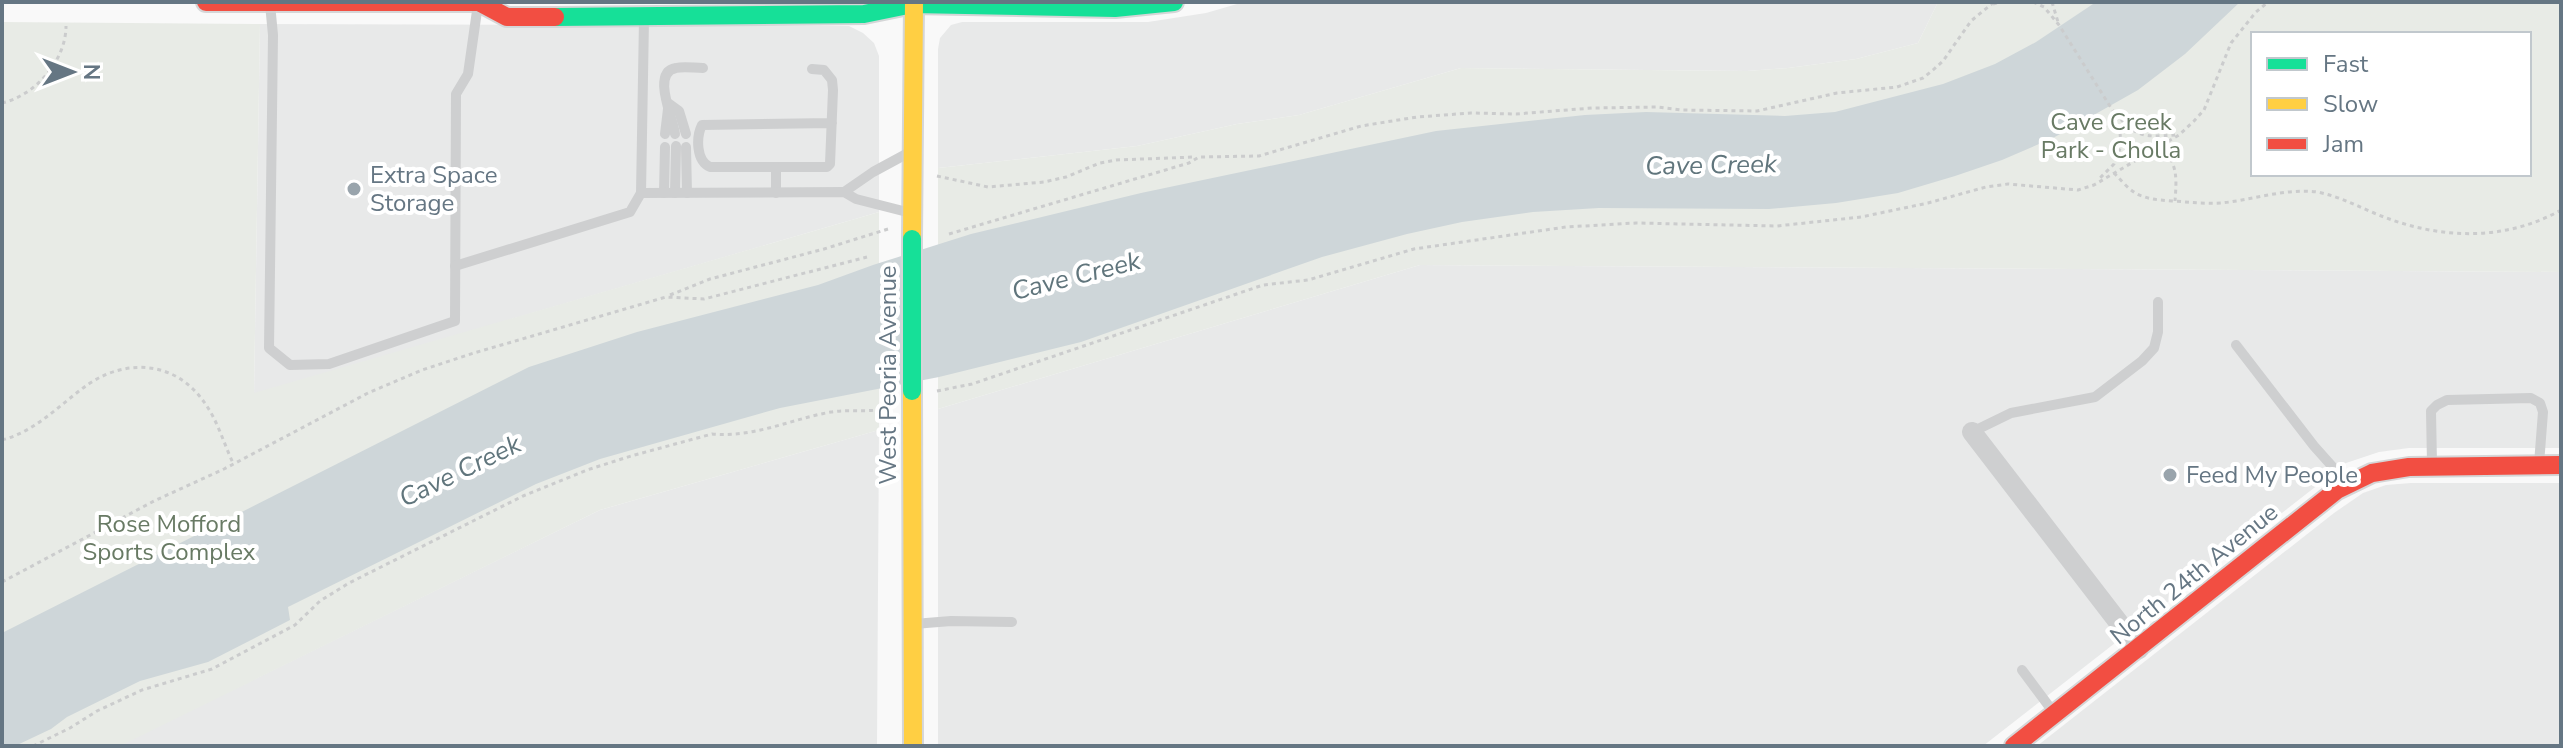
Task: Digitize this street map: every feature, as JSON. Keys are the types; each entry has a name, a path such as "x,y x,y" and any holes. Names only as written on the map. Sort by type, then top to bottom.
{"street":[{"path":"206,2 479,2 507,17 864,14 912,2 1115,8 1174,2"},
{"name":"West Peoria Avenue","path":"912,2 913,746"},
{"path":"1972,432 2139,649"},
{"name":"North 24th Avenue","path":"2014,746 2337,490 2372,473 2432,466 2561,465"}],"lane":[{"path":"270,2 273,35 269,348 290,365 329,364 455,321 456,94 468,74 479,2"},
{"path":"455,266 630,212 641,193 644,15"},
{"path":"675,134 663,85 669,70 703,68"},
{"path":"812,69 824,70 832,80 832,123 830,164 827,167 704,165 699,149 702,125 832,123"},
{"path":"675,193 676,147 675,193"},
{"path":"844,192 913,150"},
{"path":"776,168 776,193"},
{"path":"641,193 844,192 912,224"},
{"path":"1972,432 2011,413 2082,401 2103,391 2154,348 2158,332 2158,302"},
{"path":"2236,345 2348,485"},
{"path":"2432,466 2431,411 2437,405 2447,400 2531,398 2540,403 2543,412 2539,465"},
{"path":"913,625 951,621 1012,622"},
{"path":"2022,670 2055,714"}],"path":[{"path":"913,171 988,187 1044,182 1116,160 1259,156 1361,126 1417,117 1592,108 1757,111 1858,90 1897,87 1923,78 1943,61 1971,21 1994,2"},
{"path":"1989,5 2001,2"},
{"path":"2033,2 2044,7 2059,25 2113,111 2135,133 2153,137 2179,135"},
{"path":"2052,2 2059,25"},
{"path":"944,389 972,384 1263,285 1308,280 1428,247 1596,224 1777,226 1814,223 1898,210 1997,185 2067,191 2094,185 2179,135 2204,110 2231,43 2268,2"},
{"path":"2,103 28,90 51,69 61,53 66,26"},
{"path":"2094,185 2114,164 2121,146 2113,111"},
{"path":"2162,145 2172,159 2177,174 2175,201"},
{"path":"949,234 1189,163 1199,157"},
{"path":"2114,173 2140,196 2193,204 2222,203 2291,191 2316,192 2346,200 2417,229 2454,235 2514,229 2561,210"},
{"path":"2,582 333,410 422,370 666,297 710,279 912,224"},
{"path":"666,297 704,299 867,257"},
{"path":"2,440 28,430 89,384 112,371 134,366 154,368 192,387 206,403 233,463"},
{"path":"33,746 142,690 212,669 295,625 320,601 349,583 523,496 587,470 712,434 730,436 754,432 834,411 873,412"}],"shaded area":[{"path":"1244,2 1938,2 1918,43 1856,59 1747,71 1461,68 1299,115 1237,124 1137,146 938,168 938,49 940,38 951,25 962,22 1148,22 1206,13"},
{"path":"260,24 849,26 874,43 879,56 879,212 254,394"},
{"path":"1420,265 2561,272 2561,448 2409,448 2379,452 2346,463 1983,746 938,746 938,409"},
{"path":"879,430 877,746 118,746 600,510"},
{"path":"2561,483 2561,746 2037,746 2334,513 2363,493 2386,485"}],"green space":[{"name":"Cave Creek Park - Cholla","path":"1938,2 2561,2 2561,272 1420,265 938,409 938,168 1137,146 1237,124 1299,115 1461,68 1747,71 1856,59 1918,43"},
{"name":"Rose Mofford Sports Complex","path":"2,22 260,24 254,393 879,212 879,430 600,510 120,746 2,746"}],"water":[{"name":"Cave Creek","path":"2096,2 2240,2 2185,54 2138,90 2053,138 2002,160 1898,193 1769,209 1599,208 1533,212 1462,222 1322,257 1081,342 939,377 780,408 600,459 536,484 288,607 290,620 208,662 140,681 15,746 2,746 2,633 529,367 637,332 818,285 971,234 1141,193 1436,131 1585,115 1646,112 1785,116 1835,112 1943,84 1995,64 2036,42"}],"traffic: fast":[{"path":"555,17 864,14 913,4 1115,8 1174,2"},
{"path":"912,239 912,391"}],"traffic: slow":[{"path":"912,239 914,2"},
{"path":"912,391 913,746"}],"traffic: jam":[{"path":"206,2 479,2 507,17 555,17"},
{"path":"2014,746 2337,490 2372,473 2409,467 2561,465"}],"place":[{"name":"Extra Space Storage","path":"354,189"},
{"name":"Feed My People","path":"2170,475"}]}
